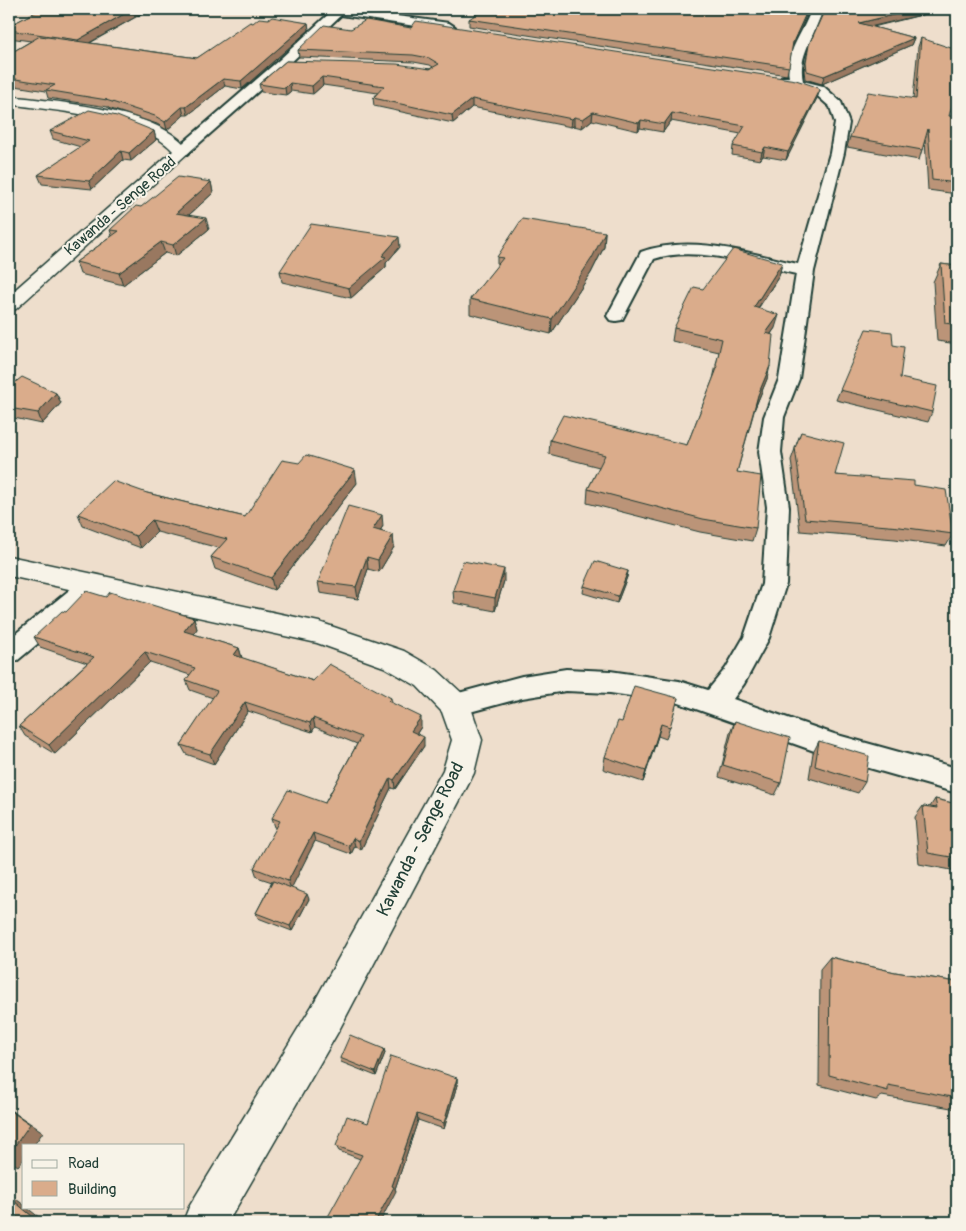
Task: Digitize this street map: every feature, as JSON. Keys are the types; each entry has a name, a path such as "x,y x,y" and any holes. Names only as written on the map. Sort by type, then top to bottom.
{"street":[{"path":"797,82 793,72 795,57 808,35 816,9"},
{"path":"182,151 339,10 465,30"},
{"path":"282,63 301,64"},
{"path":"714,704 735,676 756,638 774,584 778,507 770,452 774,417 789,379 805,271 837,153 842,123 836,105 818,89 797,82 771,77"},
{"name":"Kawanda - Senge Road","path":"9,100 112,117 148,127 169,138 182,151 9,305"},
{"path":"616,316 647,256 655,251 670,248 693,248 805,271"},
{"name":"Kawanda - Senge Road","path":"9,566 320,633 394,659 427,678 455,705 467,740 458,773 325,1019 204,1222"},
{"path":"9,654 92,585"},
{"path":"455,705 522,687 566,680 610,682 679,692 775,727 894,765 957,780"}],"building":[{"path":"41,9 133,9 78,40 9,30 9,26"},
{"path":"484,9 808,9 793,42 789,67 469,19"},
{"path":"825,9 918,9 859,23 914,38 824,76 807,71 806,62 809,45"},
{"path":"272,17 308,23 241,81 223,79 186,107 182,107 165,122 155,116 107,100 46,90 55,85 9,78 9,54 40,36 197,58 250,22 253,23 259,18 269,19"},
{"path":"366,20 411,28 416,21 796,80 820,90 788,152 765,147 762,152 733,146 745,126 672,113 664,124 641,120 639,123 593,112 583,119 574,117 572,119 472,99 452,115 373,98 384,86 322,77 312,86 290,83 285,88 259,84 286,61 397,64 430,69 439,64 429,58 413,55 298,50 324,25 351,29"},
{"path":"921,38 957,50 957,89 949,116 957,117 957,183 932,180 928,129 922,150 850,137 868,92 916,99"},
{"path":"89,110 117,116 154,131 129,153 121,151 89,181 38,175 89,141 50,131"},
{"path":"178,177 211,182 176,213 206,218 173,245 161,242 119,273 76,262 119,231 110,230 136,206 141,207"},
{"path":"522,219 605,232 592,258 552,319 470,299 503,258 497,257"},
{"path":"311,224 399,237 382,256 386,257 349,288 280,271"},
{"path":"733,249 782,263 754,307 779,315 766,333 773,335 770,366 758,395 737,472 761,476 756,528 703,519 588,489 605,455 550,440 563,415 687,445 718,366 716,365 722,339 674,328 694,287 703,289"},
{"path":"941,264 957,266 957,325 945,323"},
{"path":"866,329 892,332 893,345 904,347 900,378 937,386 932,412 840,390"},
{"path":"22,377 56,393 38,413 9,408 9,384 13,384"},
{"path":"801,432 844,443 835,475 914,481 914,485 946,490 953,534 900,527 805,519 795,448"},
{"path":"306,455 355,470 271,578 211,557 227,539 152,520 136,536 78,514 113,481 147,493 245,517 282,460 299,463"},
{"path":"348,506 382,515 373,529 393,535 378,560 367,557 356,587 318,582"},
{"path":"463,561 504,569 495,598 453,590"},
{"path":"595,561 628,571 618,596 584,586"},
{"path":"86,591 106,597 110,592 194,618 184,631 239,648 234,655 313,681 329,664 391,698 388,701 421,717 411,731 424,737 394,780 390,778 359,841 353,838 349,846 313,833 288,881 254,868 280,821 272,818 288,790 325,803 361,737 313,718 310,723 245,702 210,754 181,745 217,691 186,680 195,668 145,652 49,745 19,726 94,657 34,637 62,611 66,612"},
{"path":"634,686 678,698 670,727 661,724 646,771 605,757 618,721 622,722"},
{"path":"735,721 790,738 781,783 723,765"},
{"path":"819,741 869,756 865,782 815,766"},
{"path":"935,799 957,804 957,858 928,853 923,806 937,808"},
{"path":"273,881 307,894 290,926 256,913"},
{"path":"830,957 895,972 957,982 957,1098 888,1085 888,1091 829,1075"},
{"path":"350,1035 384,1049 375,1072 340,1058"},
{"path":"391,1056 457,1078 444,1123 417,1114 392,1186 394,1187 375,1222 325,1222 362,1155 336,1146 347,1116 368,1123"},
{"path":"9,1110 30,1124 9,1154"},
{"path":"9,1197 39,1222 9,1222"}]}
